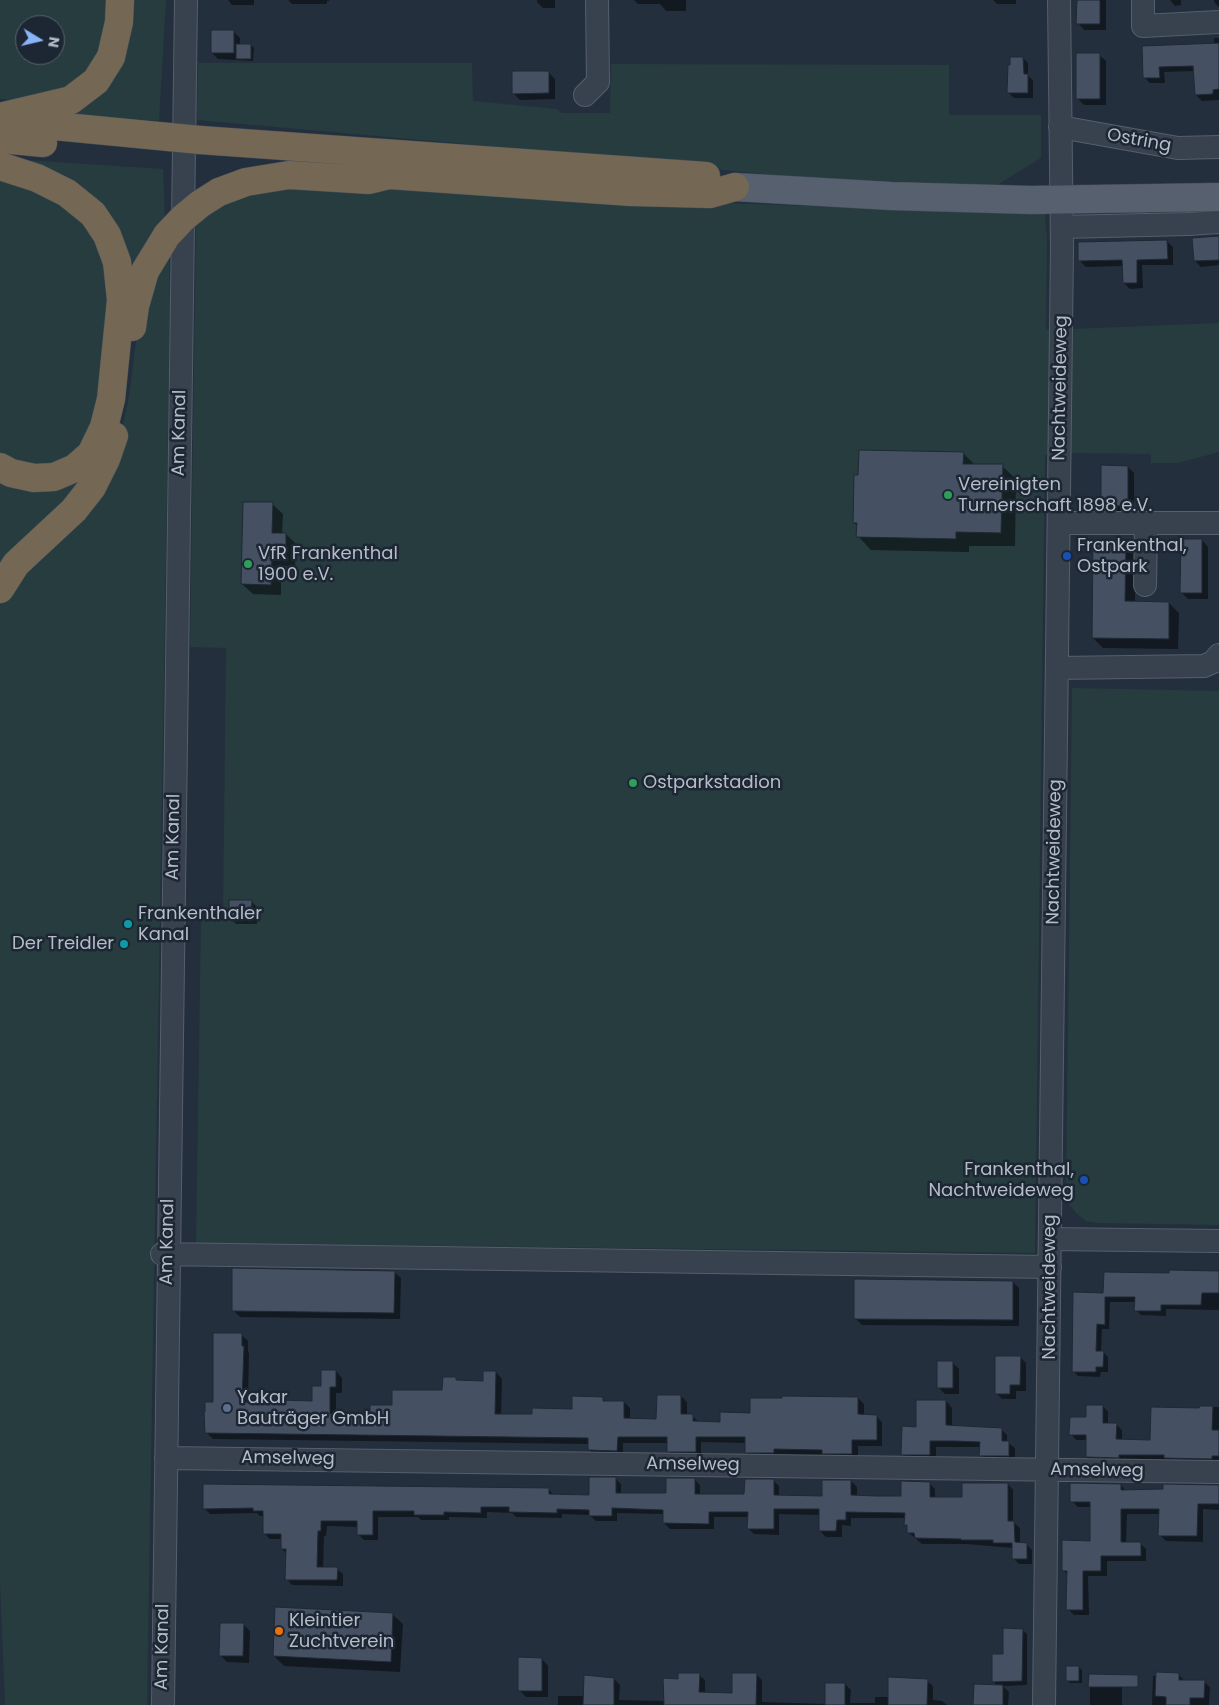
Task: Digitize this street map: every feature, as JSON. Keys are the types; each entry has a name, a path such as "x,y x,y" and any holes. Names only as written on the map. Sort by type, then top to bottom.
{"highway":[{"path":"0,119 71,100 96,81 111,56 119,22 120,0"},
{"path":"0,119 168,145"},
{"path":"0,139 168,145 711,177 735,187"},
{"path":"200,147 370,168 388,175 631,192 710,194 735,187"},
{"path":"0,166 37,178 67,193 93,214 107,235 117,262 121,300 111,399 104,427 91,454 75,468 54,477 34,478 11,473 0,467"},
{"path":"0,589 16,564 74,510 92,488 106,459 122,404 135,306 145,271 167,235 200,204 219,192 246,182 289,176 369,180 388,175"}],"main road":[{"path":"735,187 891,196 1062,200 1219,197"}],"street":[{"name":"Am Kanal","path":"163,1705 166,1458 165,1254 186,0"},
{"path":"585,96 598,82 597,0"},
{"name":"Nachtweideweg","path":"1044,1705 1062,227 1059,0"},
{"path":"1143,0 1143,26 1219,22"},
{"name":"Ostring","path":"1060,127 1178,148 1219,147"},
{"path":"1062,227 1219,222"},
{"path":"1059,523 1219,523"},
{"path":"1145,585 1146,523"},
{"path":"1057,668 1204,666 1214,662 1219,655"},
{"path":"1050,1239 1219,1241"},
{"path":"165,1254 1050,1268"},
{"name":"Amselweg","path":"166,1458 1219,1472"}],"green space":[{"path":"0,0 112,0 104,49 89,74 70,90 27,101 0,99"},
{"path":"132,0 166,0 159,121 74,114 100,91"},
{"path":"198,63 472,63 473,101 557,109 562,113 610,113 611,64 949,65 949,115 1041,115 1041,158 997,185 800,178 556,152 197,120"},
{"path":"9,159 163,169 165,220 131,275 119,242"},
{"path":"0,177 64,203 95,232 112,291 98,408 82,444 63,461 40,471 0,461"},
{"name":"Ostparkstadion","path":"324,185 607,199 1045,214 1047,239 1046,330 1219,323 1219,452 1178,463 1151,463 1151,454 1075,453 1045,455 1035,1253 196,1243 201,919 223,920 226,648 190,647 196,222 223,204 271,188"},
{"path":"169,245 170,310 147,1705 5,1705 0,1581 0,600 120,439 129,396 139,318"},
{"path":"98,457 83,487 0,577 0,478"},
{"path":"1072,688 1219,691 1219,1225 1099,1223 1086,1221 1068,1203 1066,1190"}],"building":[{"path":"1077,0 1100,0 1100,24 1076,24"},
{"path":"211,30 234,30 234,53 211,53"},
{"path":"1219,43 1219,89 1213,90 1213,94 1195,95 1193,66 1159,67 1160,78 1143,78 1142,46"},
{"path":"236,44 251,44 251,59 236,59"},
{"path":"1076,53 1100,53 1100,99 1076,99"},
{"path":"1010,57 1023,57 1024,74 1028,74 1028,93 1007,93"},
{"path":"512,71 549,71 549,93 512,94"},
{"path":"1219,236 1219,260 1194,261 1192,238"},
{"path":"1167,240 1168,259 1137,260 1137,283 1123,283 1122,260 1078,261 1078,242"},
{"name":"Vereinigten Turnerschaft 1898 e.V.","path":"859,450 964,452 963,464 1003,464 1001,533 956,532 956,539 856,537 857,523 853,523 854,475 858,475"},
{"path":"1101,465 1128,466 1128,506 1101,506"},
{"path":"243,502 273,502 272,533 286,533 286,556 272,556 271,585 241,584"},
{"path":"1181,539 1202,539 1202,593 1180,593"},
{"path":"1093,543 1126,543 1125,601 1169,602 1169,639 1092,638"},
{"path":"229,900 252,900 251,918 229,918"},
{"path":"232,1268 395,1271 394,1313 232,1311"},
{"path":"1169,1270 1219,1271 1219,1293 1202,1293 1201,1305 1161,1305 1161,1311 1134,1311 1135,1297 1105,1297 1105,1325 1097,1324 1096,1351 1104,1351 1103,1367 1096,1367 1096,1372 1072,1372 1073,1292 1103,1293 1104,1272 1169,1273"},
{"path":"854,1279 1013,1281 1013,1320 854,1319"},
{"path":"213,1333 242,1333 242,1346 244,1346 242,1402 278,1403 278,1400 312,1401 312,1386 321,1386 321,1370 336,1370 336,1387 330,1387 330,1414 370,1415 370,1405 392,1405 392,1390 442,1390 443,1377 456,1377 456,1380 483,1381 483,1371 496,1371 495,1414 532,1414 532,1408 572,1409 572,1396 603,1397 603,1401 624,1401 624,1418 656,1419 657,1395 681,1395 681,1414 693,1414 693,1421 720,1422 720,1412 750,1413 750,1398 782,1398 782,1396 858,1397 858,1414 877,1415 877,1440 852,1440 852,1454 822,1454 822,1450 774,1449 774,1453 745,1453 745,1437 696,1437 696,1452 667,1452 667,1437 618,1437 617,1451 588,1450 588,1438 205,1433 205,1402 213,1402"},
{"path":"995,1356 1021,1356 1020,1385 1010,1385 1010,1394 995,1394"},
{"path":"937,1361 953,1361 953,1388 937,1388"},
{"path":"916,1400 946,1400 946,1425 1002,1428 1002,1441 1009,1441 1009,1456 979,1456 980,1442 955,1441 930,1441 930,1455 901,1455 902,1426 916,1427"},
{"path":"1086,1405 1103,1405 1103,1423 1117,1423 1116,1439 1150,1440 1151,1407 1199,1408 1200,1406 1213,1406 1212,1430 1219,1430 1219,1456 1212,1456 1212,1459 1164,1458 1164,1455 1119,1455 1119,1458 1086,1457 1086,1435 1069,1435 1070,1417 1086,1417"},
{"path":"589,1477 616,1477 616,1493 666,1493 666,1478 695,1478 695,1494 744,1494 745,1479 774,1479 774,1495 822,1496 822,1480 851,1480 851,1495 876,1496 901,1496 901,1481 930,1482 930,1497 962,1497 962,1483 1008,1483 1008,1521 1014,1521 1015,1542 1027,1543 1027,1559 1012,1559 1012,1543 993,1543 993,1540 915,1538 914,1533 907,1533 907,1525 904,1525 905,1513 846,1512 846,1520 837,1520 836,1531 819,1531 819,1509 774,1509 774,1529 747,1529 748,1512 709,1512 709,1524 663,1523 663,1510 612,1508 612,1516 589,1516 589,1510 557,1509 557,1513 509,1512 509,1507 481,1507 481,1513 444,1512 444,1515 414,1515 414,1511 373,1511 373,1535 357,1535 357,1521 321,1521 321,1531 318,1531 317,1567 338,1567 337,1580 285,1580 286,1549 281,1549 281,1534 263,1534 263,1511 253,1511 253,1508 203,1509 203,1484 549,1488 549,1494 589,1495"},
{"path":"1070,1483 1121,1484 1121,1490 1163,1489 1163,1484 1219,1485 1219,1504 1198,1504 1197,1536 1158,1536 1159,1509 1121,1509 1121,1542 1141,1542 1141,1556 1101,1556 1101,1571 1083,1571 1083,1610 1066,1610 1067,1571 1062,1571 1062,1540 1090,1541 1090,1502 1070,1502"},
{"path":"275,1607 393,1613 391,1662 273,1656"},
{"path":"220,1623 244,1623 243,1656 219,1656"},
{"path":"1003,1628 1023,1629 1022,1681 992,1682 992,1654 1003,1654"},
{"path":"518,1657 542,1658 542,1691 518,1691"},
{"path":"1066,1666 1079,1666 1079,1681 1066,1681"},
{"path":"1156,1672 1179,1673 1179,1680 1205,1680 1204,1698 1190,1698 1190,1705 1166,1705 1166,1697 1155,1696"},
{"path":"678,1673 700,1673 699,1692 732,1693 732,1673 757,1673 756,1705 664,1705 663,1678 678,1679"},
{"path":"1089,1674 1138,1675 1138,1687 1088,1687"},
{"path":"584,1675 614,1678 614,1705 583,1705"},
{"path":"888,1677 928,1679 927,1705 888,1705"},
{"path":"825,1683 845,1683 845,1705 825,1705"},
{"path":"974,1684 1003,1685 1003,1705 973,1705"}],"place":[{"name":"Vereinigten Turnerschaft 1898 e.V.","path":"948,495"},
{"name":"Frankenthal, Ostpark","path":"1067,556"},
{"name":"VfR Frankenthal 1900 e.V.","path":"248,564"},
{"name":"Ostparkstadion","path":"633,783"},
{"name":"Frankenthaler Kanal","path":"128,924"},
{"name":"Der Treidler","path":"124,944"},
{"name":"Frankenthal, Nachtweideweg","path":"1084,1180"},
{"name":"Yakar Bauträger GmbH","path":"227,1408"},
{"name":"Kleintier Zuchtverein","path":"279,1631"}]}
